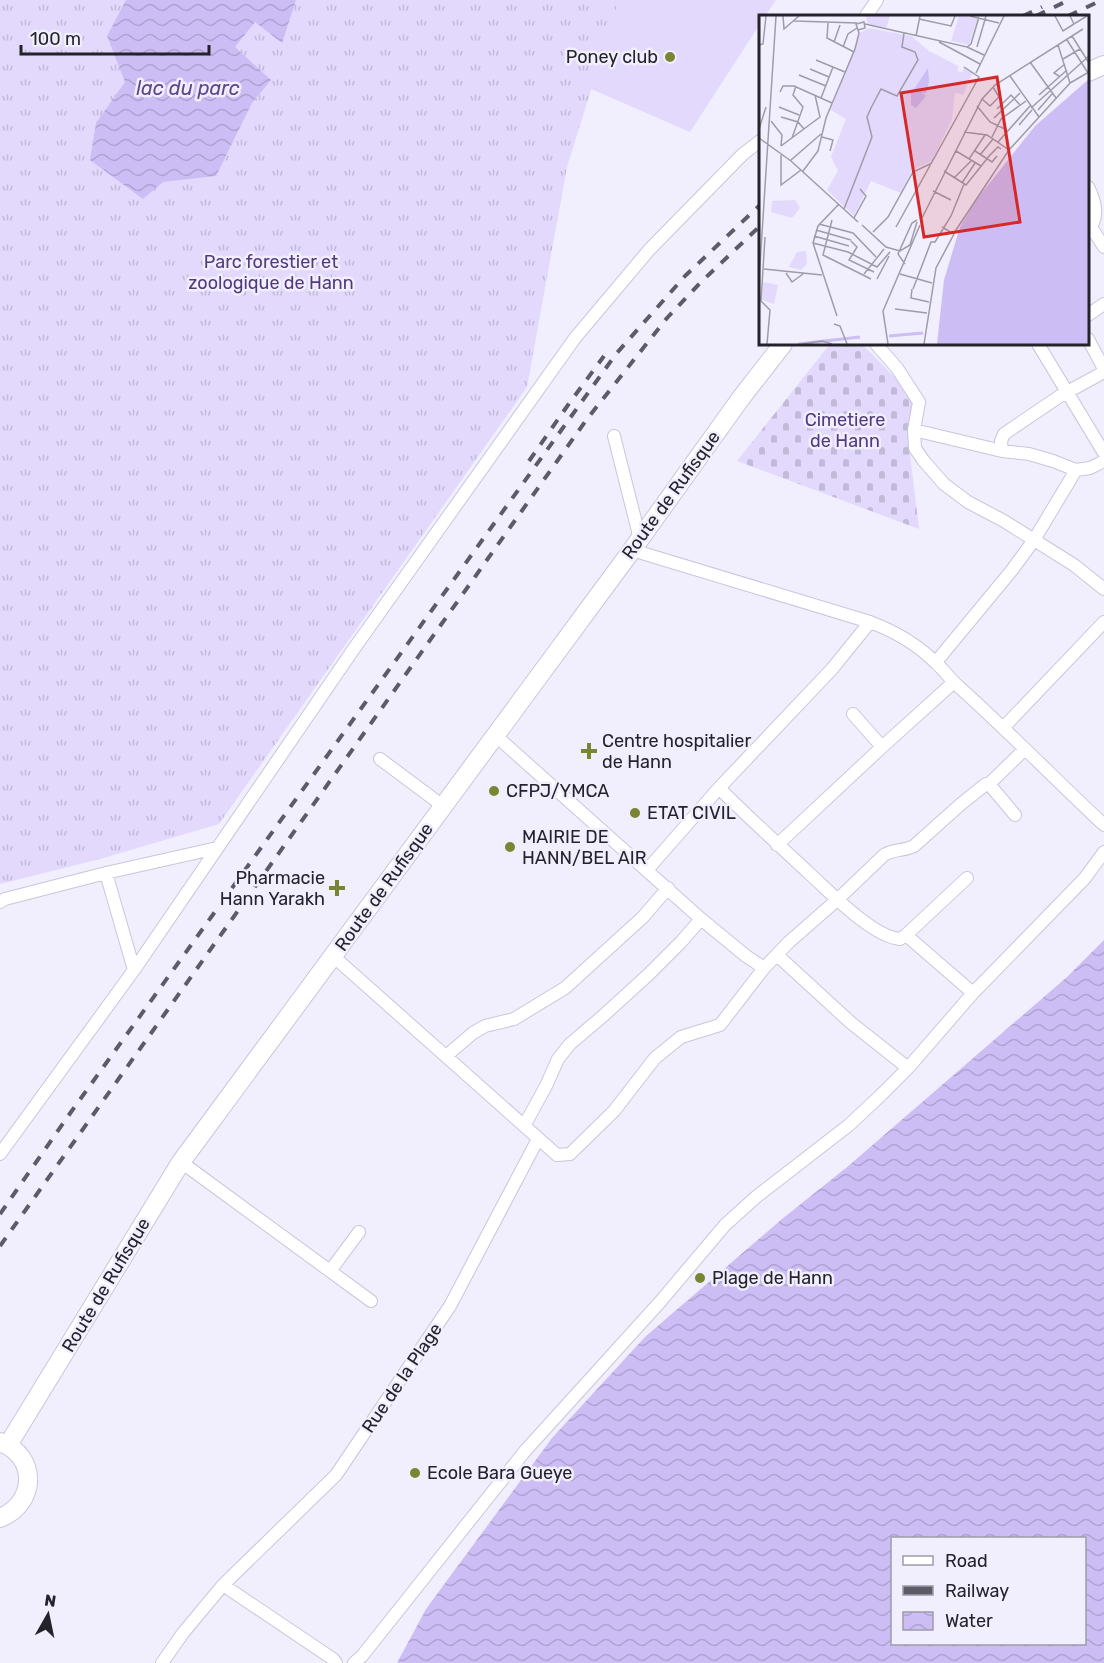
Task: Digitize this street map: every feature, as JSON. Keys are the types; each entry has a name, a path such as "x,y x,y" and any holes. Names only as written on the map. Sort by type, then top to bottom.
{"main road":[{"path":"1089,72 1104,65"},
{"name":"Route de Rufisque","path":"0,1518 13,1511 22,1502 27,1490 28,1477 25,1464 18,1453 4,1444 181,1162 782,345"}],"street":[{"path":"867,15 877,0"},
{"path":"0,1154 134,970 354,650 575,338 649,249 743,154 759,142"},
{"path":"1089,189 1096,211 1089,228 1104,247"},
{"path":"1089,314 1104,304"},
{"path":"1002,451 1001,441 1004,434 1104,370 1089,341"},
{"path":"877,345 897,368 919,402 914,430 915,448 944,484 968,502 1074,565 1104,589"},
{"path":"1043,345 1104,453"},
{"path":"914,430 1002,451 1029,454 1076,470 1090,468 1104,462"},
{"path":"614,436 636,545 889,630 936,662 954,682 1004,727 1104,825"},
{"path":"936,662 1034,540 1076,470"},
{"path":"647,870 719,789 832,669 870,622"},
{"path":"1004,727 1104,622"},
{"path":"777,845 954,682"},
{"path":"854,714 882,747"},
{"path":"495,735 701,919 764,968"},
{"path":"333,956 557,1155 570,1154 614,1112 655,1058 681,1037 720,1025 764,968 789,942 884,855 891,851 914,846 982,786 989,784 1025,750"},
{"path":"380,759 442,806"},
{"path":"989,784 1015,815"},
{"path":"719,789 837,900 866,923 894,938 900,939 906,935 967,878"},
{"path":"0,902 106,873 217,848"},
{"path":"354,1663 362,1656 525,1451 660,1302 725,1225 756,1197 849,1125 908,1068 973,993 1085,878 1104,852"},
{"path":"106,873 134,970"},
{"path":"446,1056 473,1033 486,1026 514,1019 565,988 642,917 668,888"},
{"path":"524,1126 563,1051 650,974 701,919"},
{"path":"906,935 973,993"},
{"path":"777,955 850,1022 908,1068"},
{"name":"Rue de la Plage","path":"162,1663 183,1633 223,1585 336,1475 450,1306 538,1139"},
{"path":"181,1162 371,1300"},
{"path":"330,1271 359,1232"},
{"path":"223,1585 336,1663"}],"green space":[{"name":"Parc forestier et zoologique de Hann","path":"0,0 619,0 567,167 527,387 219,824 100,859 0,884"},
{"name":"Poney club","path":"619,0 776,0 766,15 759,15 759,26 690,132 591,89"},
{"name":"Cimetiere de Hann","path":"829,345 863,345 917,400 909,446 919,529 737,461"}],"water":[{"name":"lac du parc","path":"126,0 296,0 282,43 255,22 235,47 271,80 252,103 216,176 163,182 143,199 90,160 96,123 125,82 107,36"},
{"path":"1104,940 1104,1663 397,1663 426,1609 552,1438 645,1337 782,1219 846,1168 1067,977"}],"railway":[{"path":"1038,15 1069,0"},
{"path":"1070,15 1102,0"},
{"path":"1025,15 1042,7"},
{"path":"0,1214 616,354 685,276 759,206"},
{"path":"0,1246 587,419 667,318 759,227"},
{"path":"529,461 604,356"}],"place":[{"name":"Poney club","path":"670,57"},
{"name":"Centre hospitalier de Hann","path":"589,751"},
{"name":"CFPJ/YMCA","path":"494,791"},
{"name":"ETAT CIVIL","path":"635,813"},
{"name":"MAIRIE DE HANN/BEL AIR","path":"510,847"},
{"name":"Pharmacie Hann Yarakh","path":"337,888"},
{"name":"Plage de Hann","path":"700,1278"},
{"name":"Ecole Bara Gueye","path":"415,1473"}]}
